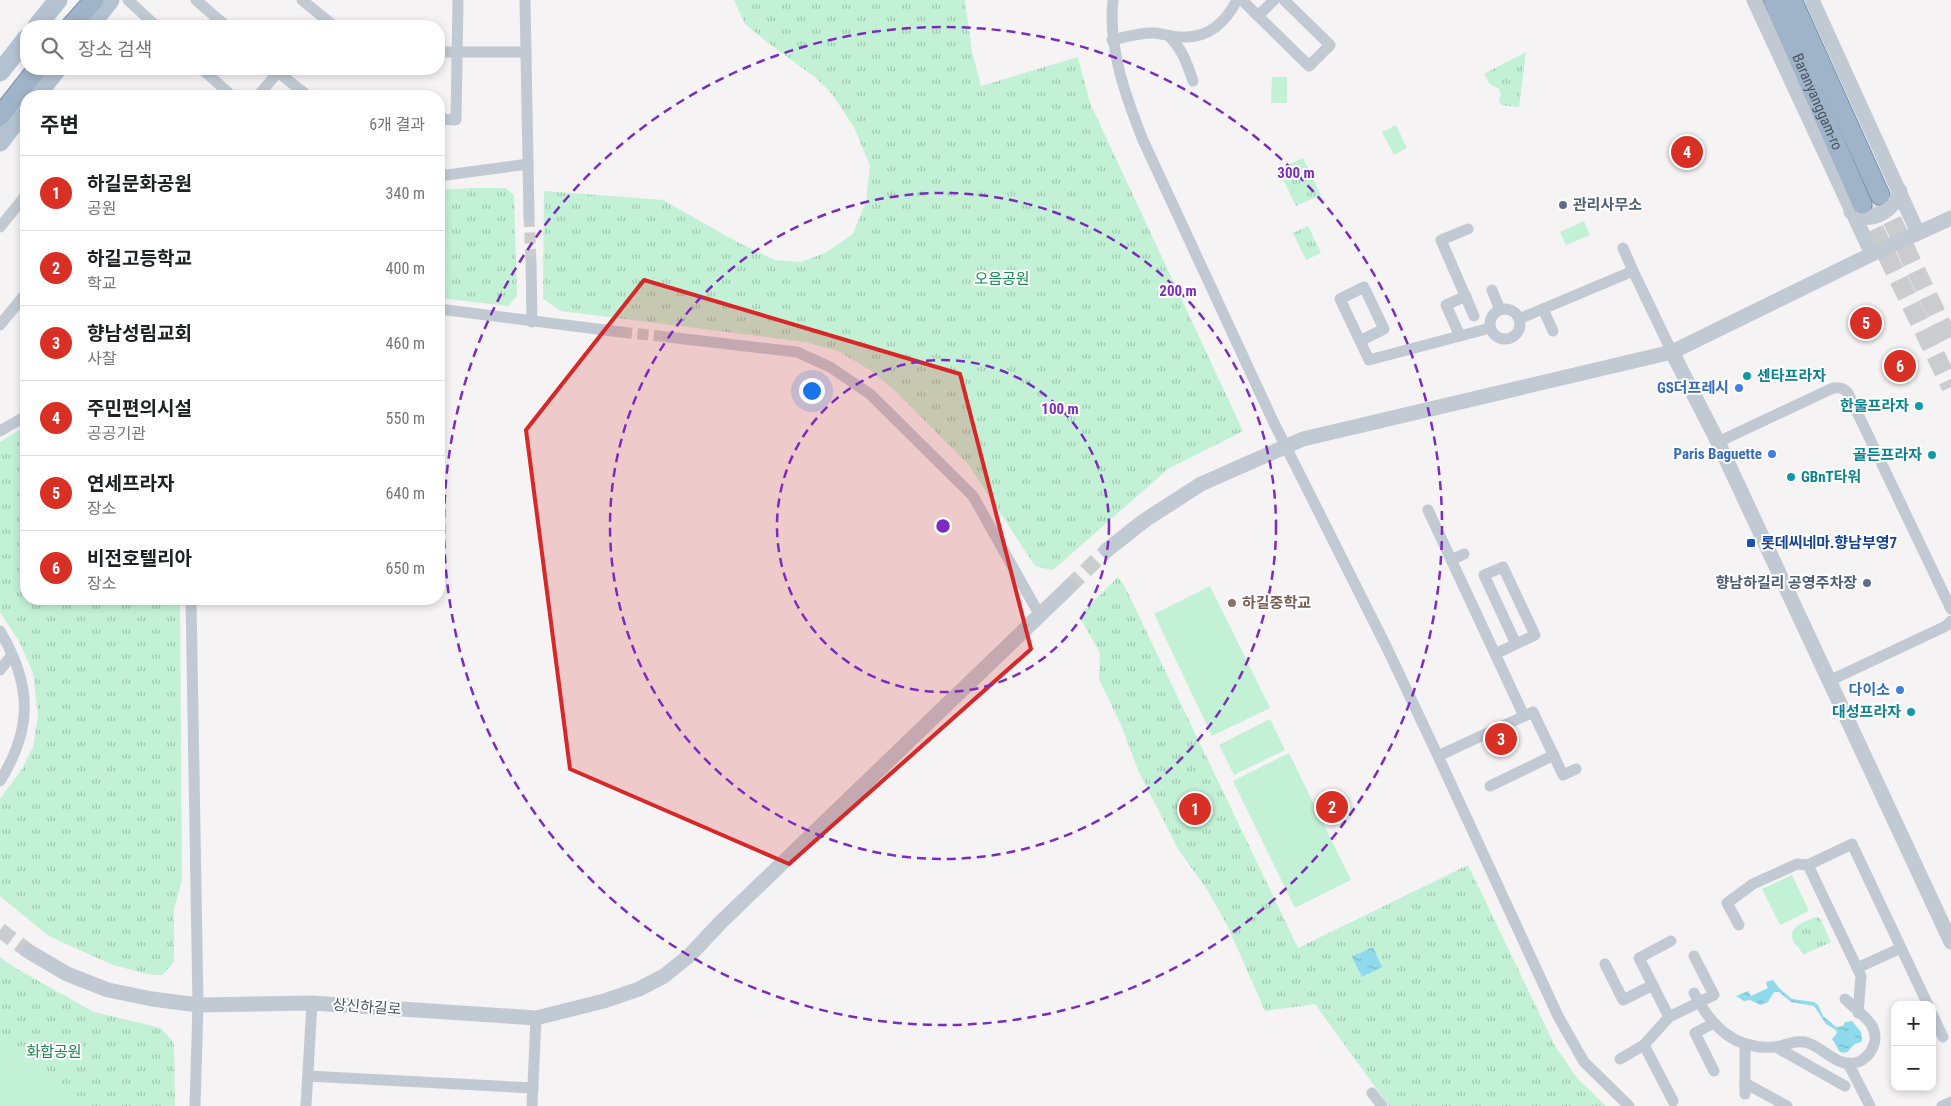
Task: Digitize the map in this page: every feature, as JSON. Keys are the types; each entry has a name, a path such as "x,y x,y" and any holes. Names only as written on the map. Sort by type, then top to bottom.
{"highway":[{"path":"67,20 84,0"},
{"path":"76,20 94,0"},
{"name":"Baranyanggam-ro","path":"1773,0 1857,208"},
{"name":"Baranyanggam-ro","path":"1792,0 1880,196"},
{"path":"0,103 23,75"},
{"path":"20,90 32,75"},
{"path":"0,116 20,91"}],"main road":[{"path":"42,20 58,0"},
{"path":"95,20 110,0"},
{"path":"0,72 20,47"},
{"path":"41,90 52,75"},
{"path":"0,142 20,116"}],"street":[{"path":"128,0 150,20"},
{"path":"196,0 219,20"},
{"path":"302,0 327,20"},
{"path":"445,119 456,120 458,0"},
{"path":"525,0 530,216"},
{"path":"1112,0 1112,40 1124,90 1142,138 1273,420 1438,756 1558,1016 1584,1062 1629,1106"},
{"path":"1112,40 1146,33 1183,37 1198,36 1210,32 1222,23 1231,12 1236,0"},
{"path":"1242,0 1309,66 1333,45 1284,0"},
{"path":"1258,16 1274,0"},
{"path":"1754,0 1863,218 1880,215 1893,205 1900,191"},
{"path":"1812,0 1918,233"},
{"path":"1169,36 1179,46 1193,81"},
{"path":"445,52 526,52"},
{"path":"209,75 225,90"},
{"path":"262,90 273,75"},
{"path":"281,75 300,90"},
{"path":"445,175 528,164"},
{"path":"0,227 20,202"},
{"path":"1857,208 1872,254"},
{"path":"1107,550 1146,520 1201,484 1286,446 1307,438 1672,352 1872,254 1951,218"},
{"path":"1468,228 1441,240 1474,316"},
{"path":"1623,248 1672,352 1718,442 1951,942"},
{"path":"531,262 532,322"},
{"path":"1519,319 1632,270"},
{"path":"1360,341 1384,329 1364,288 1340,299 1369,360 1490,328"},
{"path":"1492,290 1500,310"},
{"path":"1460,336 1446,305 1466,296"},
{"path":"0,325 20,300"},
{"path":"1543,309 1553,331"},
{"path":"445,310 621,332"},
{"path":"1500,310 1510,310 1519,319 1518,332 1511,338 1502,339 1497,337 1490,328 1492,317 1500,310"},
{"path":"668,337 797,352 830,367 870,394 973,496 1039,614"},
{"path":"1718,442 1833,388 1837,387 1845,390 1951,609"},
{"path":"0,431 20,419"},
{"path":"1428,510 1524,716"},
{"path":"1451,560 1464,554"},
{"path":"1495,654 1535,635 1503,567 1484,575 1516,644"},
{"name":"상신하길로","path":"28,951 66,974 108,990 152,999 198,1005 312,1003 536,1018 604,1001 639,989 664,976 690,956 720,923 1039,614 1069,588"},
{"path":"191,605 198,1005 195,1106"},
{"path":"1829,681 1946,626 1951,621"},
{"path":"0,631 12,655 24,692 25,712 17,752 0,782"},
{"path":"0,670 12,655"},
{"path":"1438,756 1533,712 1563,775 1576,769"},
{"path":"1490,786 1554,755"},
{"path":"1739,924 1727,903 1752,884 1796,864 1808,865 1852,844 1926,1001"},
{"path":"1808,865 1861,976 1858,1013"},
{"path":"1669,1017 1639,958 1671,941"},
{"path":"1857,968 1901,948"},
{"path":"1620,1059 1644,1045 1669,1017 1696,998 1714,995 1694,956"},
{"path":"1606,964 1620,1002 1653,985"},
{"path":"1696,998 1714,1023 1731,1038 1745,1044 1776,1047 1793,1042 1807,1042 1836,1059 1848,1063 1860,1061 1867,1057 1875,1042 1872,1026 1868,1020 1858,1013 1845,999"},
{"path":"306,1106 312,1003"},
{"path":"532,1106 536,1018"},
{"path":"1936,1022 1944,1037"},
{"path":"1714,1023 1695,1033 1714,1070"},
{"path":"1745,1044 1745,1089 1787,1106"},
{"path":"1644,1045 1673,1101"},
{"path":"1776,1047 1845,1086"},
{"path":"1848,1063 1870,1106"},
{"path":"308,1076 533,1088"},
{"path":"1372,1093 1382,1106"},
{"path":"1942,1106 1951,1102"}],"highlighted area":[{"path":"644,280 960,374 1031,649 789,864 570,769 526,430"}],"green space":[{"name":"오음공원","path":"734,0 965,0 972,52 981,86 1078,57 1090,103 1243,431 1168,469 1053,570 1035,566 968,464 895,391 870,370 838,351 805,342 561,311 543,299 544,191 663,200 737,242 775,260 801,262 825,253 853,234 866,201 870,166 854,127 832,94 816,78 745,24"},
{"path":"1526,52 1519,107 1501,105 1499,89 1490,84 1484,74"},
{"path":"1272,77 1287,77 1287,103 1271,103"},
{"path":"1396,125 1407,148 1394,155 1382,132"},
{"path":"1303,158 1321,195 1296,206 1278,169"},
{"path":"505,188 514,195 517,296 508,306 445,299 445,190"},
{"path":"1584,221 1590,235 1566,245 1560,232"},
{"path":"1308,226 1321,253 1306,260 1293,233"},
{"path":"20,430 20,605 180,605 182,880 174,909 174,962 163,975 151,975 113,965 66,944 46,934 0,896 0,799 22,769 33,747 38,716 33,673 19,641 0,612 0,442"},
{"path":"1118,577 1125,587 1298,948 1468,865 1555,1046 1577,1078 1606,1106 1389,1106 1315,1004 1265,1011 1227,925 1206,888 1178,849 1138,770 1121,725 1099,679 1100,653 1079,616"},
{"path":"1210,586 1270,708 1212,736 1154,614"},
{"path":"1270,719 1285,750 1234,775 1219,745"},
{"path":"1289,753 1351,880 1295,908 1233,781"},
{"path":"1792,875 1809,911 1780,925 1762,889"},
{"path":"1815,917 1820,918 1831,942 1803,955 1793,940 1792,934 1800,924"},
{"name":"화합공원","path":"0,957 17,969 94,1012 161,1028 174,1043 175,1106 0,1106"},
{"path":"0,1039 80,1106 0,1106"}],"water":[{"path":"1373,947 1382,967 1362,977 1352,957"},
{"path":"1773,980 1792,999 1814,1002 1818,1005 1823,1016 1836,1027 1843,1026 1845,1022 1852,1021 1861,1032 1862,1041 1855,1044 1848,1052 1840,1052 1832,1039 1837,1033 1836,1030 1826,1024 1814,1006 1791,1002 1779,992 1774,992 1768,1002 1760,1005 1750,1000 1744,1001 1736,996 1748,991 1751,996 1768,988 1766,982"}],"tunnel":[{"path":"1880,195 1951,344"},
{"path":"1862,204 1951,387"},
{"path":"529,216 531,262"},
{"path":"621,332 668,337"},
{"path":"1069,587 1107,550"},
{"path":"0,930 28,951"}],"place":[{"name":"주민편의시설","path":"1687,152"},
{"name":"관리사무소","path":"1563,205"},
{"name":"연세프라자","path":"1866,323"},
{"name":"비전호텔리아","path":"1900,366"},
{"name":"센타프라자","path":"1747,376"},
{"name":"GS더프레시","path":"1739,388"},
{"name":"한울프라자","path":"1919,406"},
{"name":"Paris Baguette","path":"1772,454"},
{"name":"골든프라자","path":"1932,455"},
{"name":"GBnT타워","path":"1791,477"},
{"name":"롯데씨네마.향남부영7","path":"1751,543"},
{"name":"향남하길리 공영주차장","path":"1867,583"},
{"name":"하길중학교","path":"1232,603"},
{"name":"다이소","path":"1900,690"},
{"name":"대성프라자","path":"1911,712"},
{"name":"향남성림교회","path":"1501,739"},
{"name":"하길고등학교","path":"1332,807"},
{"name":"하길문화공원","path":"1195,809"}]}
